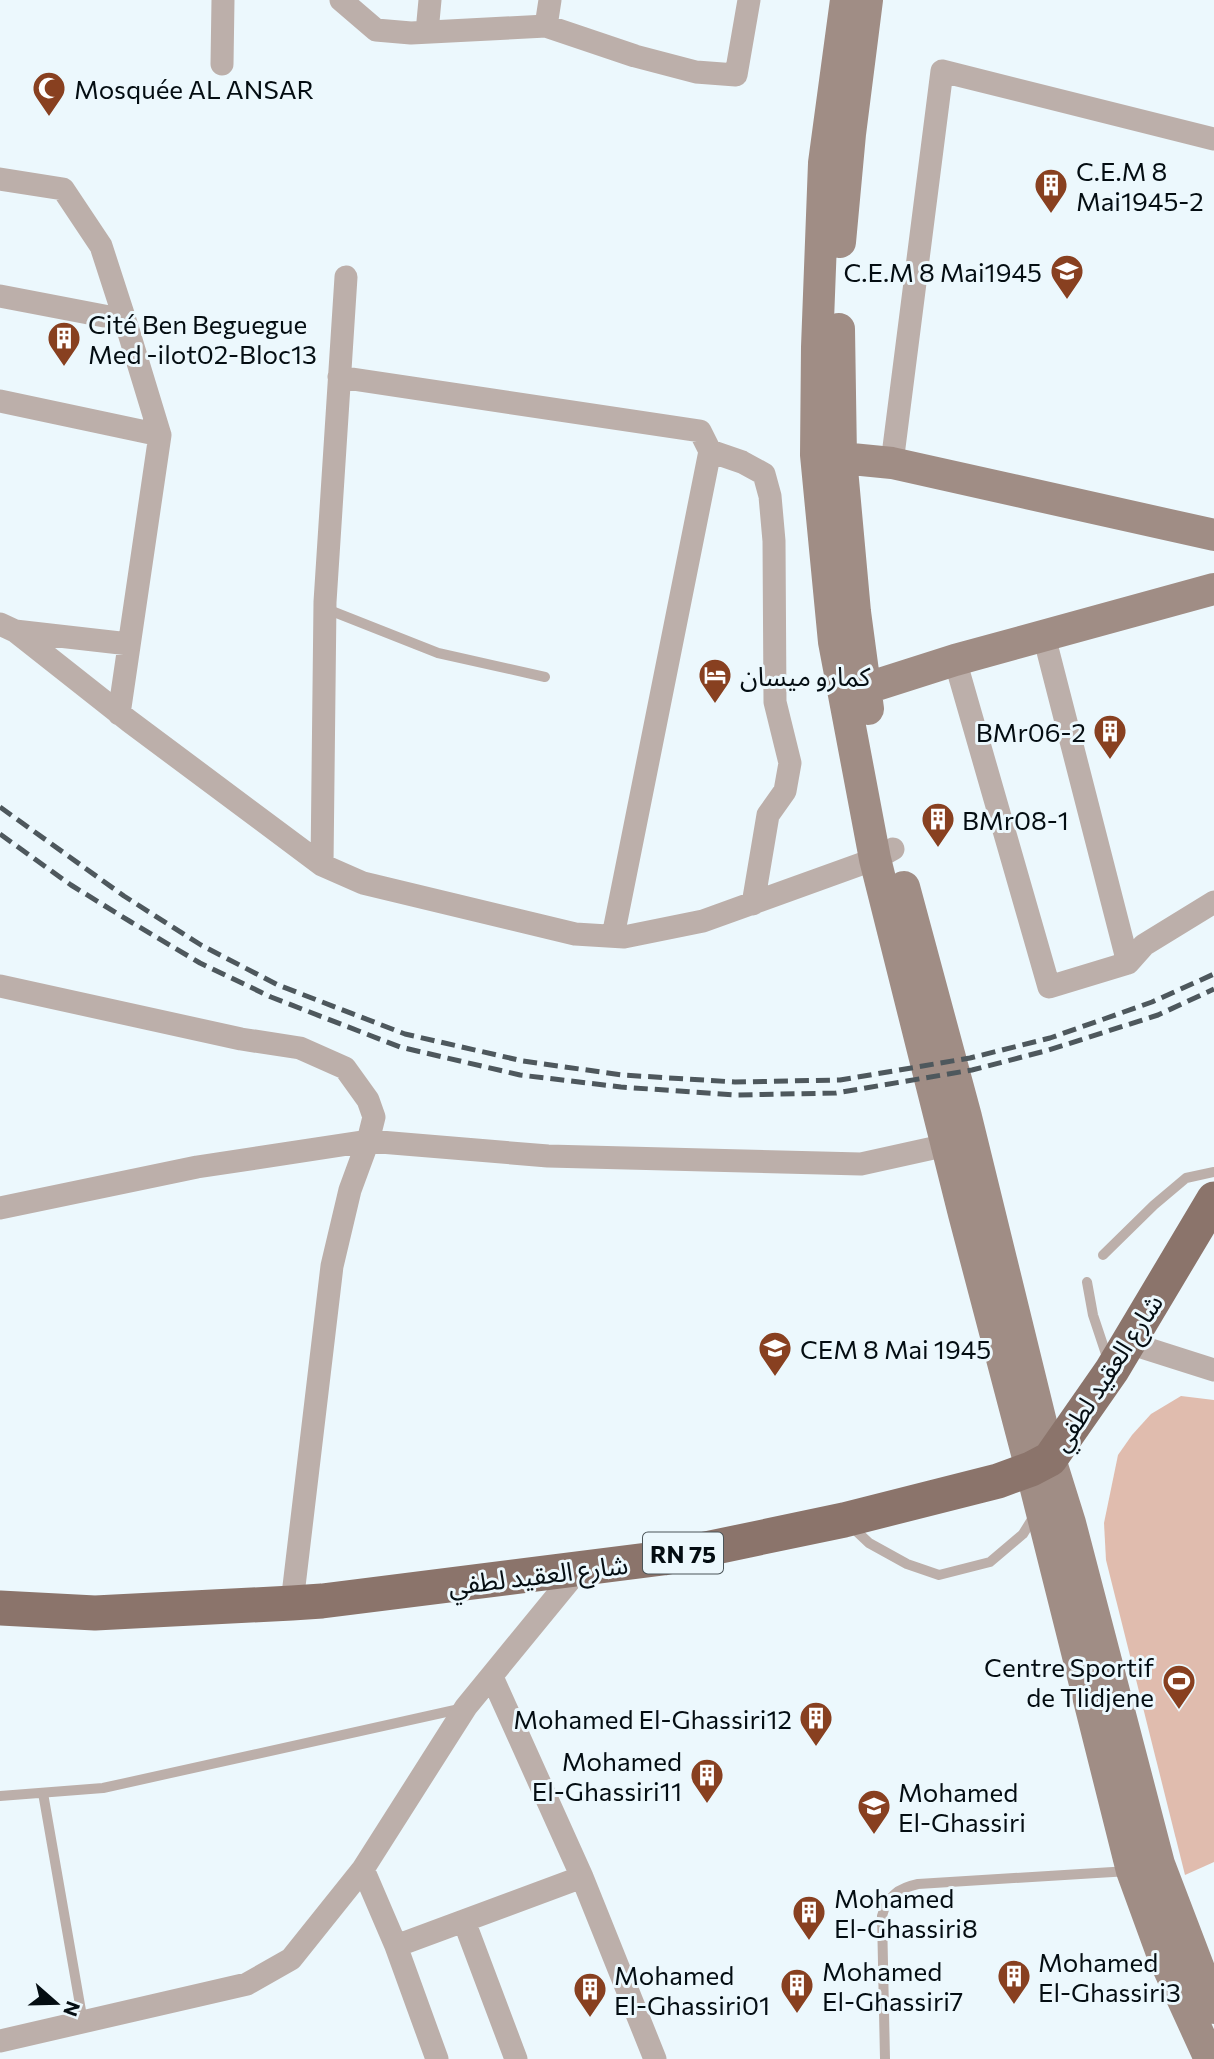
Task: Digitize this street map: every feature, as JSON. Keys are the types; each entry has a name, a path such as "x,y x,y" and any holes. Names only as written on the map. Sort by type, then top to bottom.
{"main road":[{"path":"846,0 824,163 818,280 835,642 885,854 929,1024 951,1127 1041,1464 1070,1523 1163,1956 1210,2059"},
{"path":"867,0 839,249 828,457 855,612 885,854"},
{"path":"828,457 892,463 1214,534"},
{"path":"864,689 955,660 1214,590"},
{"name":"شارع العقيد لطفي","path":"0,1608 95,1613 292,1603 579,1570 663,1558 844,1520 998,1481 1041,1464 1120,1356 1214,1199"},
{"path":"1041,1464 1040,1508 1145,1867 1214,2008"}],"street":[{"path":"222,64 223,0"},
{"path":"341,0 376,30 411,33 546,26 696,72 736,75 749,0"},
{"path":"427,32 430,0"},
{"path":"546,26 550,0"},
{"path":"892,463 942,71 1214,139"},
{"path":"0,179 63,189 101,246 160,435 119,714"},
{"path":"322,865 324,608 346,277"},
{"path":"0,296 125,320"},
{"path":"339,377 701,431 710,452 613,936"},
{"path":"0,401 160,435"},
{"path":"710,452 742,462 764,474 771,496 774,541 775,702 790,763 785,791 768,815 753,904"},
{"path":"8,628 129,644"},
{"path":"8,628 322,865 363,883 576,934 624,937 703,922 885,854"},
{"path":"1044,636 1128,963"},
{"path":"955,660 1049,987 1128,963 1144,945 1214,902"},
{"path":"0,986 242,1039 300,1048 345,1068 368,1100 374,1117 350,1190 332,1266 292,1603"},
{"path":"0,1208 197,1167 368,1141 548,1156 861,1164 951,1127"},
{"path":"1120,1356 1214,1370"},
{"path":"0,2041 247,1984 291,1959 363,1869 466,1707 579,1570"},
{"path":"492,1677 582,1877 655,2059"},
{"path":"363,1869 396,1946 437,2059"},
{"path":"396,1946 582,1877"},
{"path":"464,1921 516,2059"}],"lane":[{"path":"324,608 438,653 545,677"},
{"path":"1102,1255 1185,1178 1214,1172"},
{"path":"1087,1282 1093,1315 1120,1356"},
{"path":"844,1520 869,1543 907,1564 939,1574 990,1562 1023,1534 1040,1508"},
{"path":"0,1796 103,1788 466,1707"},
{"path":"43,1793 83,2022"},
{"path":"885,2059 882,1916 890,1897 898,1890 918,1884 1145,1867"}],"shaded area":[{"name":"Centre Sportif de Tlidjene","path":"1181,1396 1214,1400 1214,1862 1185,1875 1106,1560 1104,1523 1118,1455 1151,1414"}],"railway":[{"path":"0,807 124,896 201,945 278,985 405,1034 523,1061 622,1075 735,1082 840,1080 970,1058 1050,1038 1152,1002 1214,974"},
{"path":"0,834 71,885 131,922 200,963 271,997 400,1047 520,1075 621,1087 735,1095 836,1093 972,1070 1049,1050 1158,1015 1214,989"}],"place":[{"name":"Mosquée AL ANSAR","path":"49,118"},
{"name":"C.E.M 8 Mai1945-2","path":"1051,215"},
{"name":"C.E.M 8 Mai1945","path":"1067,301"},
{"name":"Cité Ben Beguegue Med -ilot02-Bloc13","path":"64,368"},
{"name":"كمارو ميسان","path":"715,705"},
{"name":"BMr06-2","path":"1110,761"},
{"name":"BMr08-1","path":"938,849"},
{"name":"CEM 8 Mai 1945","path":"775,1378"},
{"name":"Centre Sportif de Tlidjene","path":"1179,1711"},
{"name":"Mohamed El-Ghassiri12","path":"816,1748"},
{"name":"Mohamed El-Ghassiri11","path":"707,1805"},
{"name":"Mohamed El-Ghassiri","path":"874,1836"},
{"name":"Mohamed El-Ghassiri8","path":"809,1942"},
{"name":"Mohamed El-Ghassiri3","path":"1014,2006"},
{"name":"Mohamed El-Ghassiri7","path":"797,2015"},
{"name":"Mohamed El-Ghassiri01","path":"590,2019"}]}
